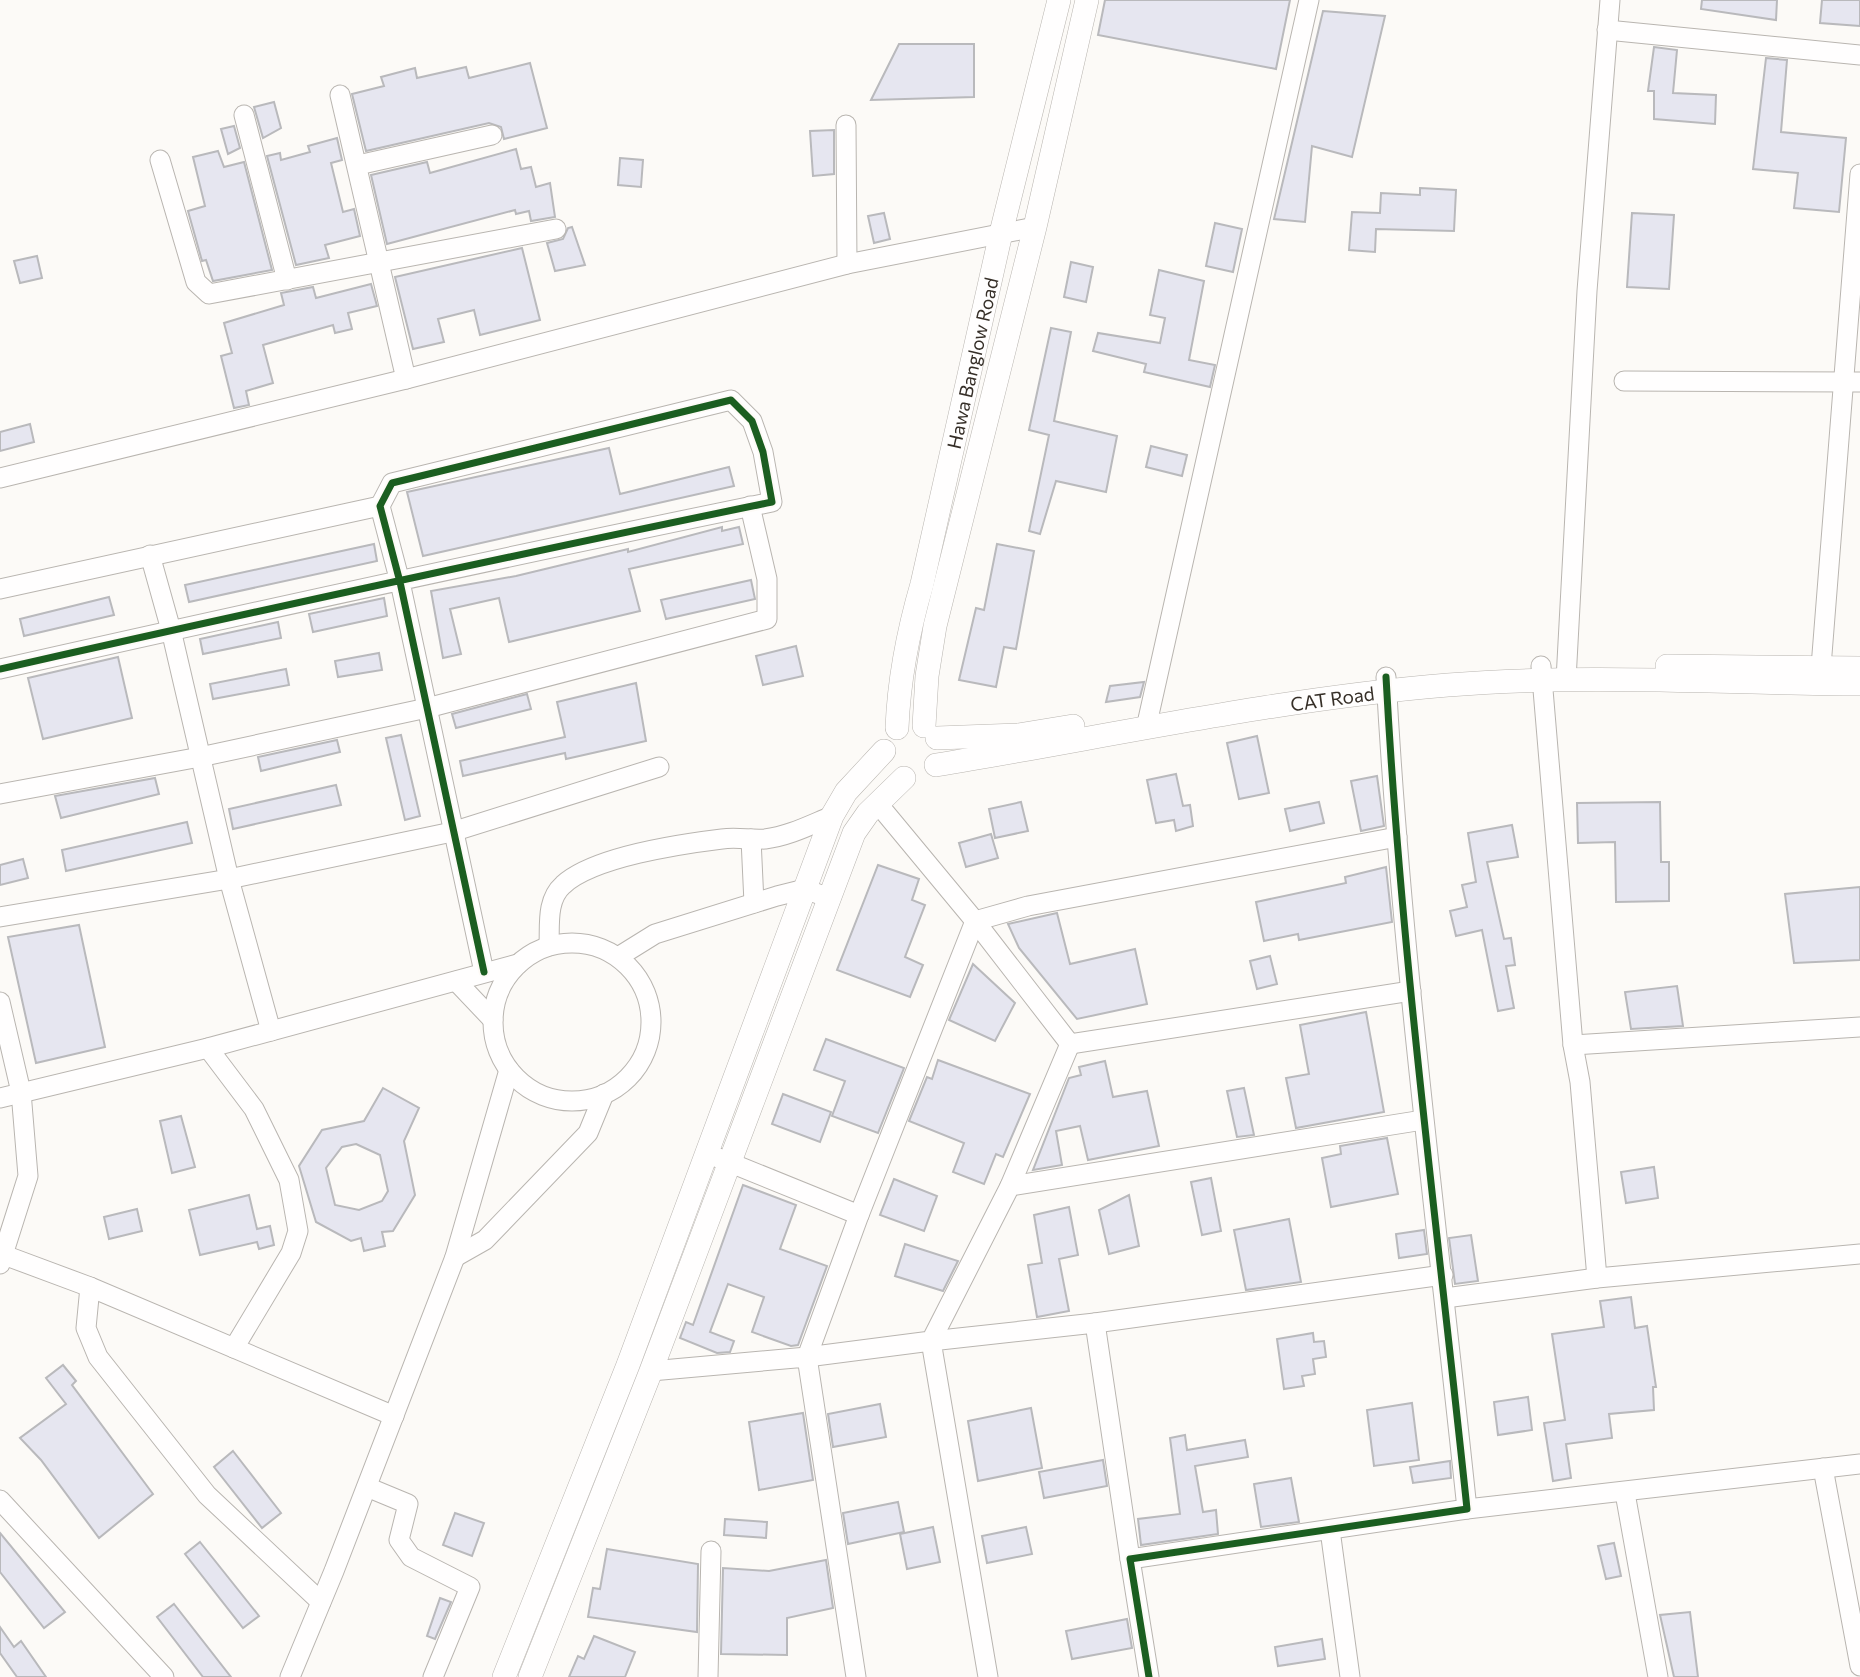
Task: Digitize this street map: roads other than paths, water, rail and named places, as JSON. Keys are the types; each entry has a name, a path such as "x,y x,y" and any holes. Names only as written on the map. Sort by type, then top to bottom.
{"street":[{"name":"Hawa Banglow Road","path":"930,732 927,676 934,587 1001,233 1059,0"},
{"name":"Hawa Banglow Road","path":"897,728 899,681 911,620 934,587 1035,227 1087,0"},
{"path":"1147,721 1309,0"},
{"path":"1566,673 1586,305 1610,0"},
{"path":"1607,30 1860,55"},
{"path":"340,95 406,379"},
{"path":"244,115 288,280"},
{"path":"846,125 847,264"},
{"path":"358,165 492,135"},
{"path":"160,160 196,282 209,294 220,295 555,229"},
{"path":"1821,667 1851,383 1860,174"},
{"path":"0,478 406,379 847,264 1035,227"},
{"path":"1624,381 1851,383"},
{"path":"0,669 171,630 400,582 772,502 763,452 752,421 731,400 392,483 380,506 400,582 484,972"},
{"path":"0,589 380,506"},
{"path":"0,794 200,757 426,708 767,619 767,579 750,506"},
{"path":"150,555 171,630 229,879 271,1031"},
{"name":"CAT Road","path":"930,732 1018,735 1147,721 1387,684 1541,673 1860,668"},
{"path":"1541,673 1573,1045 1580,1082 1597,1278"},
{"name":"CAT Road","path":"1566,673 1860,684"},
{"path":"1387,684 1397,837 1423,1120 1443,1275 1467,1509"},
{"name":"CAT Road","path":"936,765 1147,721"},
{"path":"905,724 930,732 940,757 936,765 922,777 904,778 889,768 884,751 886,742 897,728 905,724"},
{"path":"503,1677 628,1365 832,816 846,792 884,751"},
{"path":"0,917 229,879 452,832 660,767"},
{"path":"530,1677 651,1371 854,833 904,778"},
{"path":"878,804 975,921 1070,1044"},
{"path":"549,946 551,904 562,886 587,870 643,852 724,839 751,839 793,833 832,816"},
{"path":"975,921 1028,906 1397,837"},
{"path":"751,839 754,903"},
{"path":"618,957 655,934 754,903 805,889 829,898"},
{"path":"856,1677 807,1357 859,1215 975,921"},
{"path":"0,1098 208,1048 518,964 549,946 584,944 596,946 618,957 635,973 647,994 652,1017 649,1041 640,1063 624,1081 604,1094 579,1100 552,1098 529,1088 509,1070 497,1046 493,1020 498,993 518,964"},
{"path":"456,981 493,1020"},
{"path":"1070,1044 1411,991"},
{"path":"0,1002 22,1092 28,1176 2,1260 90,1287 394,1416"},
{"path":"1573,1045 1860,1027"},
{"path":"988,1677 931,1341 1010,1186 1070,1044"},
{"path":"208,1048 254,1109 289,1180 298,1231 291,1253 234,1348"},
{"path":"290,1677 367,1487 455,1256 509,1070"},
{"path":"455,1256 485,1240 587,1133 604,1094"},
{"path":"1010,1186 1423,1120"},
{"path":"706,1153 859,1215"},
{"path":"1445,1298 1597,1278 1860,1254"},
{"path":"651,1371 807,1357 1095,1323 1443,1275"},
{"path":"90,1287 86,1328 97,1357 207,1495 321,1602"},
{"path":"1095,1323 1149,1677"},
{"path":"1130,1559 1467,1509 1860,1464"},
{"path":"1823,1468 1860,1666"},
{"path":"367,1487 408,1504 399,1540 411,1558 470,1587 433,1677"},
{"path":"1625,1493 1658,1677"},
{"path":"0,1500 164,1677"},
{"path":"1330,1530 1350,1677"},
{"path":"708,1677 711,1551"}]}
